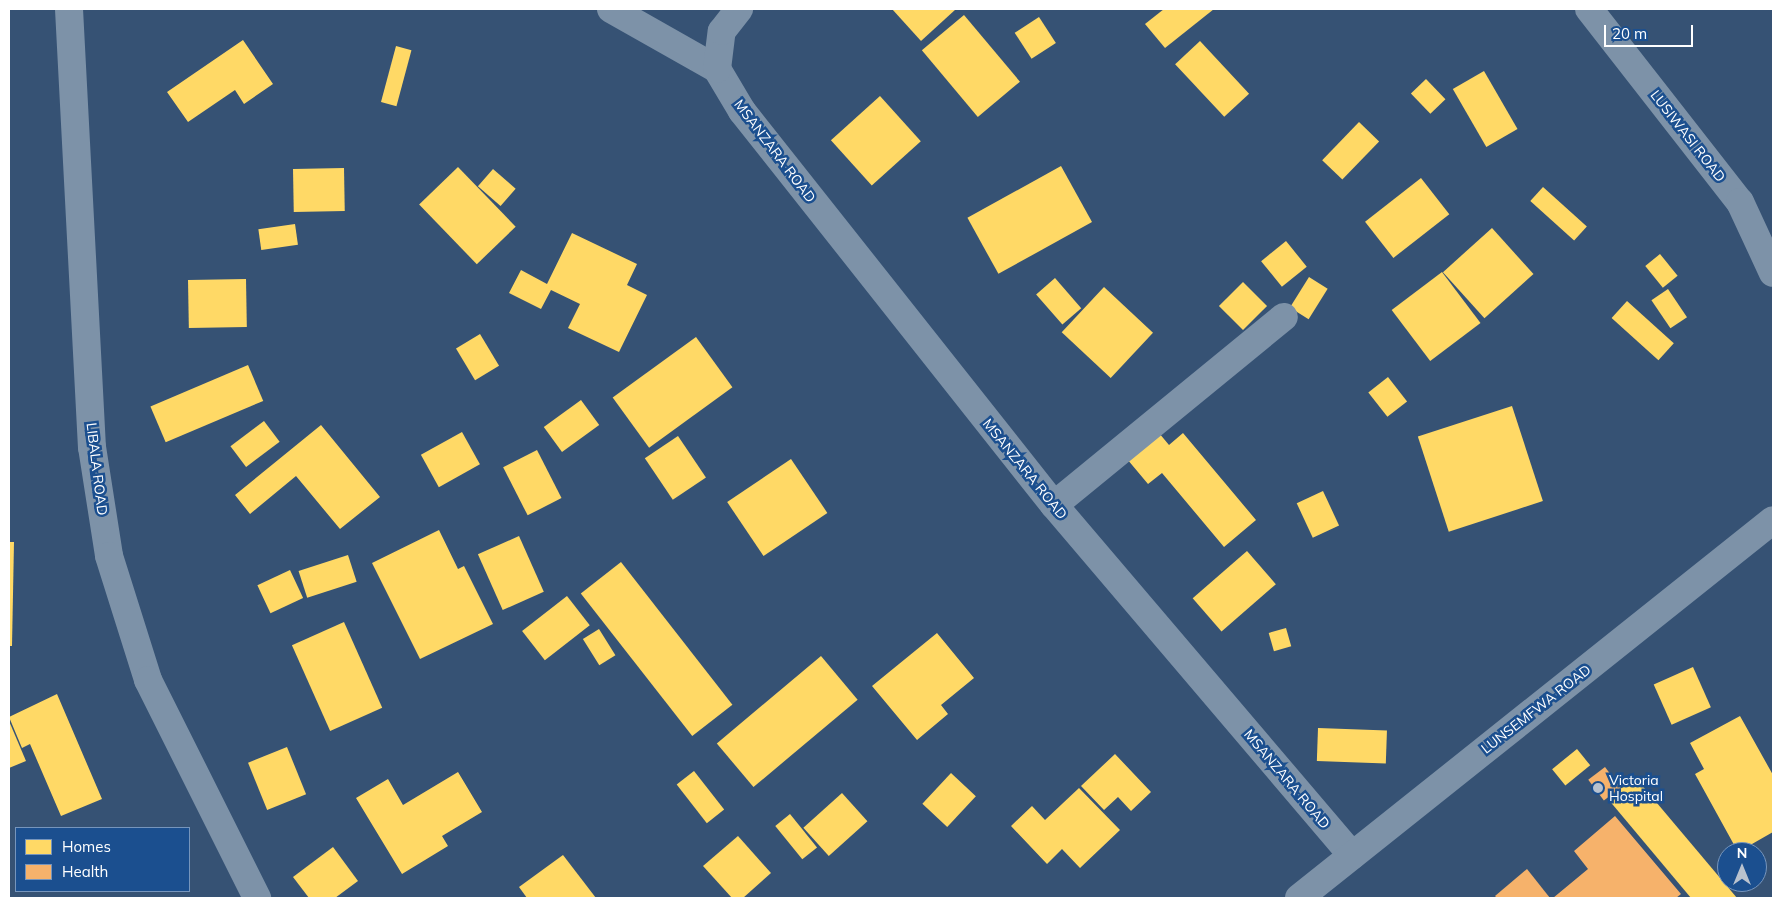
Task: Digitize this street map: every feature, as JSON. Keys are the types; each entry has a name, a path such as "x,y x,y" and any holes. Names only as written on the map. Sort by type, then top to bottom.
{"street":[{"name":"LIBALA ROAD","path":"69,9 92,447 109,556 148,680 257,898"},
{"path":"611,9 717,68 722,31 739,9"},
{"name":"LUSIWASI ROAD","path":"1589,9 1740,202 1773,273"},
{"name":"MSANZARA ROAD","path":"717,68 742,111 1054,505 1352,855"},
{"path":"1054,505 1284,317"},
{"name":"LUNSEMFWA ROAD","path":"1299,898 1773,520"}],"building: Homes":[{"path":"892,9 956,9 921,41"},
{"path":"1164,9 1214,9 1165,48 1145,24"},
{"path":"964,15 1020,82 978,117 922,50"},
{"path":"1039,17 1056,43 1032,59 1015,33"},
{"path":"243,40 273,84 244,104 235,90 188,122 167,92"},
{"path":"1200,41 1249,94 1224,117 1175,64"},
{"path":"396,46 411,50 396,106 381,102"},
{"path":"1484,71 1518,129 1486,147 1453,89"},
{"path":"1426,79 1445,99 1430,114 1411,94"},
{"path":"880,96 921,141 872,185 831,140"},
{"path":"1359,122 1379,141 1342,180 1322,160"},
{"path":"1061,166 1092,222 998,274 967,218"},
{"path":"458,167 516,227 477,264 419,205"},
{"path":"344,168 345,211 294,212 293,169"},
{"path":"493,169 516,189 501,206 478,186"},
{"path":"1421,178 1449,214 1393,258 1365,222"},
{"path":"1543,187 1587,226 1574,241 1530,201"},
{"path":"295,224 298,245 261,250 258,229"},
{"path":"1492,228 1533,274 1484,318 1443,272"},
{"path":"572,233 637,264 627,285 647,295 619,352 568,328 580,304 551,290 541,309 509,293 521,270 547,284"},
{"path":"1286,241 1307,267 1282,287 1261,261"},
{"path":"1660,254 1678,276 1663,288 1645,266"},
{"path":"1442,272 1481,323 1430,361 1392,310"},
{"path":"1309,277 1328,289 1309,319 1290,308"},
{"path":"1055,278 1081,308 1062,325 1036,294"},
{"path":"246,279 247,327 189,328 188,280"},
{"path":"1243,282 1267,306 1243,330 1219,306"},
{"path":"1104,287 1153,333 1111,378 1062,332"},
{"path":"1668,289 1687,317 1670,328 1651,300"},
{"path":"1627,301 1674,343 1658,360 1612,318"},
{"path":"480,334 499,366 475,380 456,348"},
{"path":"696,337 732,387 649,448 613,398"},
{"path":"248,365 263,401 166,442 150,406"},
{"path":"1388,377 1407,401 1387,417 1368,392"},
{"path":"581,400 599,425 562,452 544,427"},
{"path":"1512,406 1543,501 1449,532 1418,437"},
{"path":"264,421 280,442 246,467 230,446"},
{"path":"321,425 380,497 340,529 296,476 250,514 235,495"},
{"path":"1154,427 1169,445 1183,433 1256,520 1224,547 1162,473 1148,484 1122,453"},
{"path":"462,432 480,464 439,487 421,455"},
{"path":"678,436 706,477 673,500 645,458"},
{"path":"537,450 562,498 528,515 503,467"},
{"path":"791,459 827,513 764,556 727,502"},
{"path":"1323,491 1339,525 1313,538 1297,503"},
{"path":"439,530 458,569 464,566 493,624 420,659 372,563"},
{"path":"519,536 544,592 503,610 478,554"},
{"path":"9,542 14,542 12,646 9,646"},
{"path":"1247,551 1276,584 1222,631 1193,598"},
{"path":"348,555 357,582 307,598 299,571"},
{"path":"621,562 732,705 692,736 581,593"},
{"path":"290,570 303,598 270,613 257,585"},
{"path":"567,596 590,625 545,660 522,631"},
{"path":"344,622 382,708 330,731 292,645"},
{"path":"1286,628 1291,646 1274,651 1269,633"},
{"path":"599,629 615,655 599,665 583,639"},
{"path":"937,633 974,678 941,705 948,714 917,740 872,686"},
{"path":"821,656 858,700 753,787 717,743"},
{"path":"1693,667 1711,707 1672,725 1654,684"},
{"path":"57,694 102,799 61,816 30,744 22,748 9,717"},
{"path":"1740,716 1773,775 1773,832 1756,842 1732,842 1695,774 1704,769 1690,743"},
{"path":"9,721 26,761 9,768"},
{"path":"1318,728 1387,730 1386,763 1317,761"},
{"path":"287,747 306,794 267,810 248,763"},
{"path":"1577,749 1590,765 1565,785 1552,769"},
{"path":"1115,754 1151,792 1131,811 1118,797 1104,810 1081,786"},
{"path":"694,771 724,810 707,823 677,785"},
{"path":"458,772 482,812 442,836 448,846 402,874 356,798 388,779 403,805"},
{"path":"951,773 976,796 947,827 922,804"},
{"path":"1635,777 1717,874 1717,892 1732,892 1737,898 1691,898 1608,799"},
{"path":"1079,788 1120,830 1080,868 1062,849 1047,864 1011,826 1032,806 1045,820"},
{"path":"842,793 867,821 829,856 803,828"},
{"path":"790,814 817,847 802,859 775,826"},
{"path":"738,836 771,873 743,898 732,898 703,866"},
{"path":"333,847 358,881 335,898 309,898 293,877"},
{"path":"563,855 596,898 527,898 519,887"}],"building: Health":[{"path":"1605,767 1621,788 1604,800 1588,780"},
{"path":"1615,816 1681,894 1676,898 1553,898 1588,869 1574,851"},
{"path":"1527,869 1550,898 1497,898 1495,896"}],"place":[{"name":"Victoria Hospital","path":"1598,788"}]}
